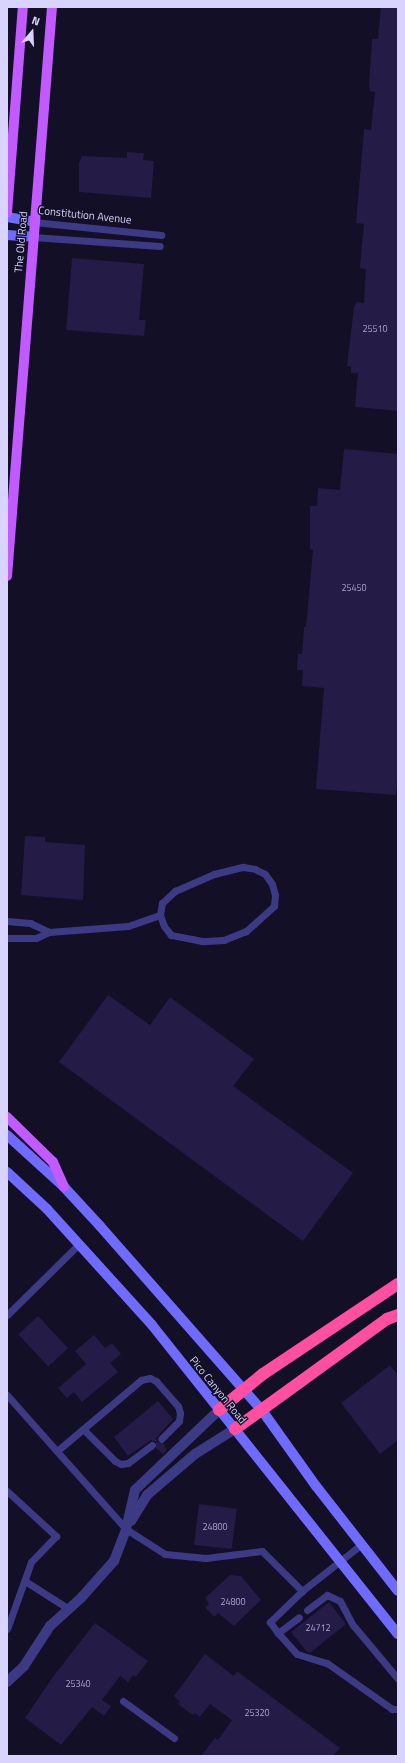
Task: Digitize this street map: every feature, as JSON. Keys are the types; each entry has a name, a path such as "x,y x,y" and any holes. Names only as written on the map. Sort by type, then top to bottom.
{"highway":[{"path":"219,1410 243,1389 398,1284"},
{"path":"235,1429 387,1319 398,1315"}],"main road":[{"name":"The Old Road","path":"7,214 23,7"},
{"name":"The Old Road","path":"7,576 52,7"},
{"name":"Constitution Avenue","path":"7,217 34,222"},
{"path":"7,235 33,237"},
{"path":"7,1117 53,1162 64,1187"},
{"name":"Pico Canyon Road","path":"7,1135 64,1187 243,1389 261,1410 316,1486 398,1591"},
{"name":"Pico Canyon Road","path":"7,1172 79,1244 152,1325 398,1634"}],"street":[{"path":"7,1682 24,1666 50,1626 69,1609 114,1562 126,1530 135,1490 219,1410"},
{"path":"126,1530 147,1495 195,1454 235,1429"}],"lane":[{"name":"Constitution Avenue","path":"34,222 161,235"},
{"path":"33,237 160,246"},
{"path":"243,867 254,869 265,874 272,884 275,895 274,906 255,924 246,931 224,940 202,941 171,935 164,926 160,915 162,903 175,891 214,874 243,867"},
{"path":"7,938 36,938 49,932 128,926 160,915"},
{"path":"7,921 30,923 49,932"},
{"path":"7,1314 79,1244"},
{"path":"57,1451 141,1380 150,1378 156,1381 178,1406 180,1413 179,1421 160,1439"},
{"path":"7,1395 126,1530 165,1554 206,1558 262,1551 302,1591"},
{"path":"84,1429 115,1461 121,1464 128,1463 152,1445"},
{"path":"7,1491 56,1536 32,1562 7,1629"},
{"path":"362,1544 340,1563 302,1591 270,1622 297,1654 326,1663 392,1709 398,1709"},
{"path":"25,1581 69,1609"},
{"path":"307,1610 327,1596 340,1601 353,1625 398,1679"},
{"path":"278,1633 299,1617"},
{"path":"123,1701 174,1738"}],"building":[{"path":"381,7 398,7 398,411 355,407 358,373 351,373 351,367 347,366 354,307 357,302 364,303 366,269 360,268 364,224 356,223 364,129 371,130 375,92 370,91 369,86 372,39 378,39"},
{"path":"127,152 144,153 143,160 154,161 151,198 79,192 79,163 82,156 127,158"},
{"path":"72,258 144,264 139,320 146,320 144,336 66,330"},
{"path":"344,449 398,454 398,763 396,795 316,789 324,688 302,686 303,670 297,670 298,654 302,654 304,627 306,627 313,550 310,549 310,506 317,506 318,488 340,490"},
{"path":"25,836 45,837 45,842 85,845 83,900 21,895"},
{"path":"108,995 150,1025 170,997 254,1059 233,1086 353,1173 303,1241 59,1062"},
{"path":"38,1316 68,1348 48,1367 18,1334"},
{"path":"94,1335 105,1348 112,1343 121,1354 110,1363 118,1372 82,1402 74,1392 67,1398 58,1388 86,1364 75,1351"},
{"path":"390,1365 398,1375 398,1440 380,1454 341,1403"},
{"path":"158,1401 173,1419 156,1438 157,1442 163,1443 167,1450 163,1454 156,1448 156,1442 151,1440 128,1456 114,1437"},
{"path":"199,1504 237,1509 232,1549 194,1545"},
{"path":"230,1575 241,1576 261,1600 234,1626 218,1613 214,1617 205,1607 209,1604 205,1598"},
{"path":"329,1602 346,1624 310,1653 307,1652 291,1632"},
{"path":"95,1623 148,1661 136,1677 133,1675 128,1682 120,1676 102,1700 111,1706 104,1716 92,1707 61,1745 25,1718 52,1678"},
{"path":"205,1654 234,1676 237,1671 340,1748 333,1756 201,1756 215,1738 218,1740 232,1720 210,1704 200,1717 195,1713 193,1715 178,1704 180,1702 174,1696"}]}
